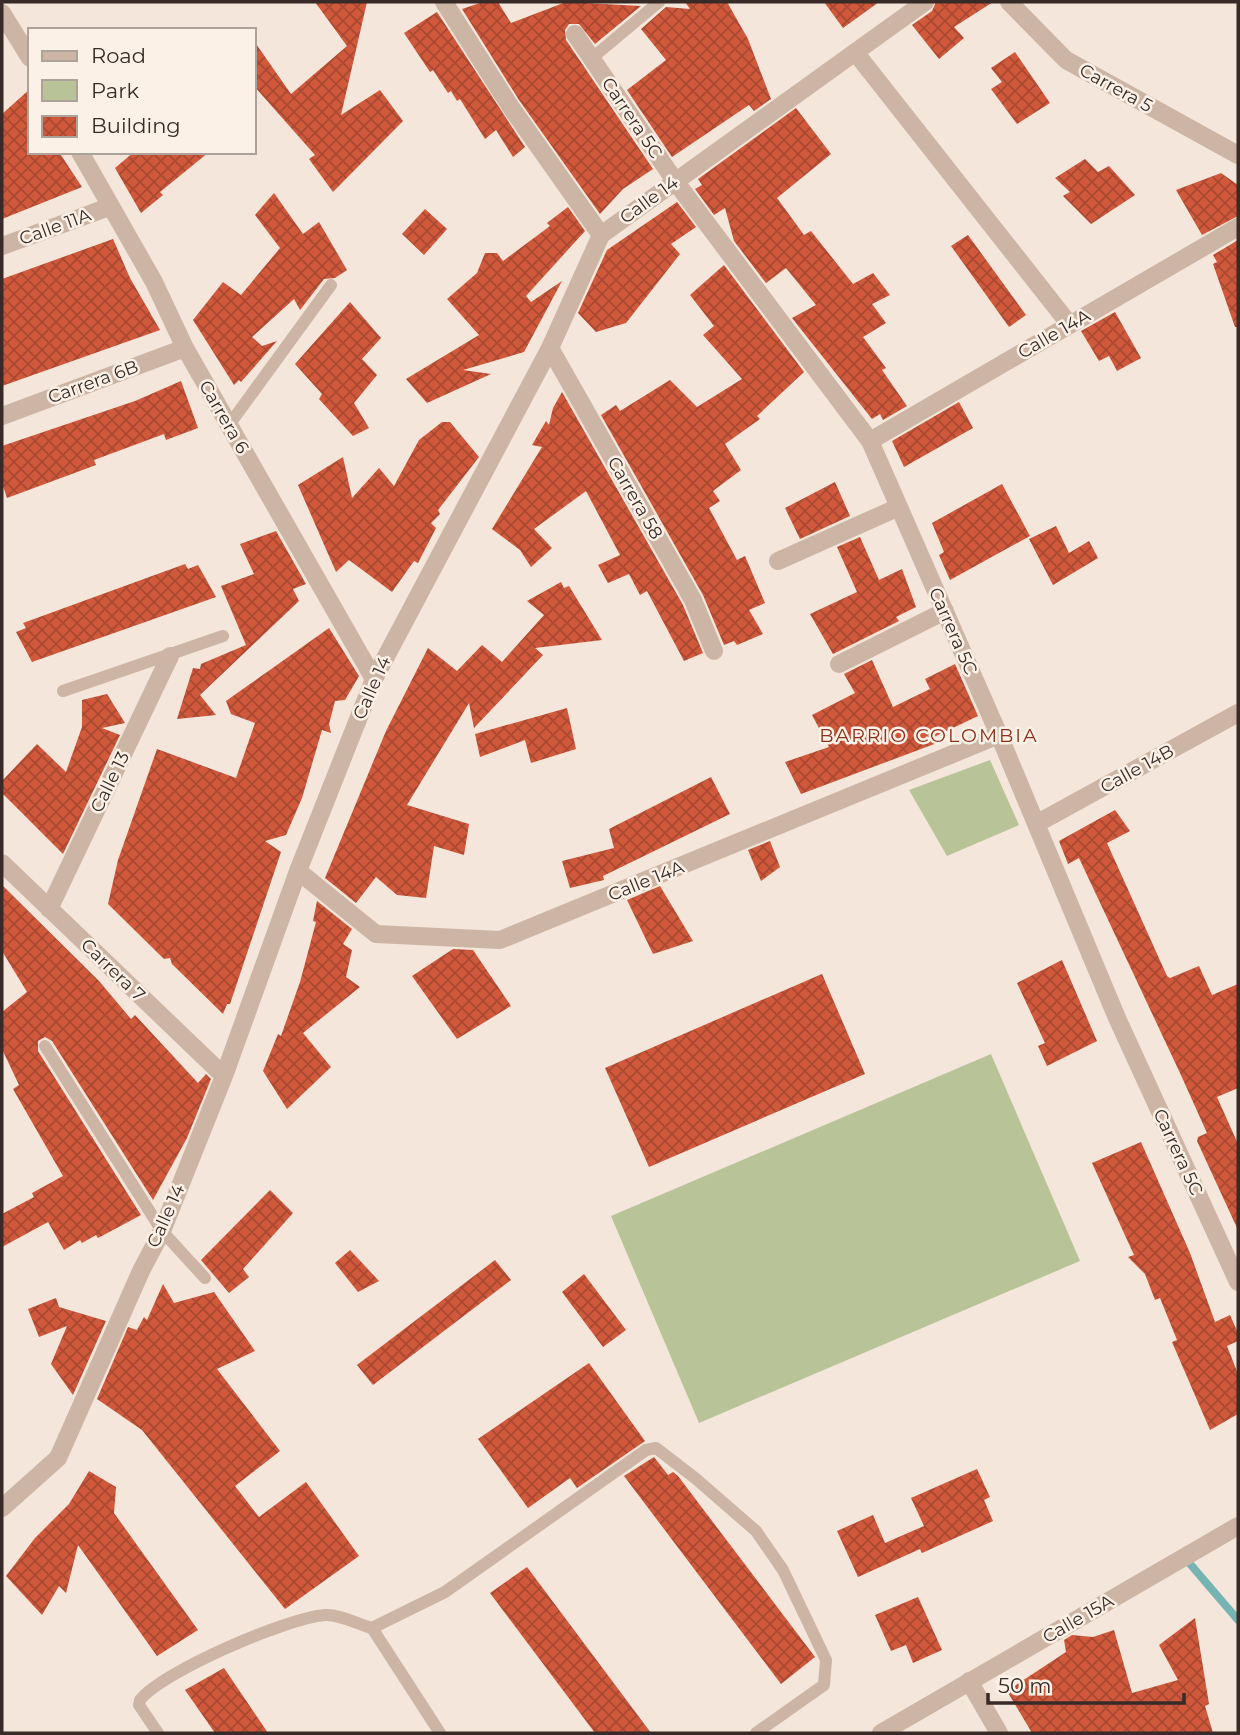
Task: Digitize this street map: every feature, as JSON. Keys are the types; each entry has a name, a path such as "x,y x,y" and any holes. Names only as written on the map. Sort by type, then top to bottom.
{"street":[{"path":"444,2 510,106 601,235"},
{"name":"Calle 14","path":"2,1508 58,1458 162,1231 224,1076 298,871 374,679 550,348 601,235 925,2"},
{"name":"Carrera 5","path":"1009,2 1066,60 1238,155"},
{"path":"2,13 28,55"},
{"name":"Carrera 5C","path":"575,34 675,181 870,441 999,735 1117,1018 1238,1282"},
{"path":"855,52 1070,324"},
{"name":"Carrera 6","path":"81,154 109,207 155,282 185,348 374,679"},
{"name":"Calle 11A","path":"2,246 109,207"},
{"name":"Calle 14A","path":"870,441 1238,227"},
{"name":"Carrera 6B","path":"2,416 185,348"},
{"name":"Carrera 58","path":"550,348 693,600 713,651"},
{"path":"778,561 899,507"},
{"path":"839,664 945,611"},
{"name":"Calle 13","path":"49,909 170,656"},
{"name":"Calle 14B","path":"1036,824 1238,713"},
{"name":"Calle 14A","path":"298,871 376,934 500,940 999,735"},
{"name":"Carrera 7","path":"2,863 224,1076"},
{"name":"Calle 15A","path":"881,1733 1238,1526"},
{"path":"969,1681 999,1733"}],"lane":[{"path":"592,58 659,2"},
{"path":"229,425 331,285"},
{"path":"63,691 223,636"},
{"path":"45,1046 162,1231 205,1278"},
{"path":"372,1628 445,1592 646,1450 656,1448 756,1531 783,1570 826,1660 824,1685 756,1733"},
{"path":"158,1733 139,1705 140,1700 192,1665 267,1630 327,1615 372,1628 440,1733"}],"green space":[{"path":"990,760 1019,825 947,856 909,790"},
{"path":"991,1054 1080,1261 699,1423 611,1216"}],"building":[{"path":"315,2 367,2 341,115 380,90 403,121 333,192 309,159 315,155 256,88 256,44 291,94 347,46"},
{"path":"483,2 498,2 511,23 566,2 641,6 595,44 579,24 569,24 565,30 566,40 653,169 623,189 600,214 519,100 462,9"},
{"path":"685,2 727,2 748,39 771,99 754,111 749,105 672,157 627,90 666,60 641,29 666,7 690,9"},
{"path":"824,2 879,2 843,28"},
{"path":"936,2 993,2 954,27 964,38 939,59 912,25 932,11"},
{"path":"437,12 525,147 513,157 496,130 485,139 460,99 457,101 451,91 448,93 433,70 430,72 404,33"},
{"path":"1015,52 1050,103 1017,124 991,89 1002,82 991,68"},
{"path":"28,91 28,154 60,154 82,187 2,219 2,114"},
{"path":"796,108 831,154 777,198 804,235 811,231 853,284 873,273 890,295 872,304 886,323 863,337 886,368 882,370 907,406 883,420 880,414 872,419 792,318 816,305 786,268 766,283 734,241 725,208 714,215 695,189 702,185 698,179"},
{"path":"132,154 207,154 160,192 163,195 141,213 115,168"},
{"path":"1085,159 1098,172 1109,166 1135,195 1091,224 1063,196 1070,192 1055,178"},
{"path":"1221,173 1238,185 1238,216 1202,235 1176,190"},
{"path":"274,193 303,234 319,222 347,270 335,278 324,279 300,310 294,299 252,337 262,346 277,341 241,382 239,380 234,385 193,320 223,282 241,295 280,248 255,215"},
{"path":"677,202 696,227 671,244 680,254 626,323 596,332 578,313 607,250"},
{"path":"568,207 585,231 526,296 531,302 562,281 524,352 463,370 491,374 427,403 406,379 479,335 447,299 477,273 485,253 497,253 503,261 550,226 547,223"},
{"path":"425,209 447,229 424,255 402,234"},
{"path":"968,235 1026,315 1009,327 951,246"},
{"path":"113,239 130,278 160,330 2,386 2,279"},
{"path":"1238,240 1238,327 1235,327 1213,264 1217,262 1213,255"},
{"path":"724,265 804,372 757,416 760,419 725,444 741,470 713,491 720,501 709,508 737,560 745,556 765,603 749,610 763,634 737,645 734,641 724,645 703,595 601,415 616,405 620,411 670,380 697,407 742,379 703,335 714,326 690,295"},
{"path":"350,302 381,338 362,359 377,375 354,403 369,428 353,436 319,399 322,394 295,364"},
{"path":"1115,312 1141,358 1117,371 1109,356 1099,361 1081,331"},
{"path":"181,381 198,428 166,440 164,434 94,460 96,465 7,498 2,483 2,446 135,401"},
{"path":"562,392 683,605 703,653 684,661 647,591 640,595 629,574 608,583 598,565 620,555 586,491 534,529 552,548 531,567 520,550 492,529 542,447 532,445 546,421 549,425 553,408"},
{"path":"959,402 973,428 904,467 892,441"},
{"path":"442,422 450,422 479,457 438,510 440,514 431,523 436,528 418,563 414,561 392,592 349,560 336,572 298,485 343,457 352,498 379,468 394,486 419,440"},
{"path":"835,482 850,516 800,539 785,508"},
{"path":"1002,484 1030,536 950,580 939,555 944,552 932,523"},
{"path":"1056,526 1069,553 1089,541 1098,558 1053,585 1029,539"},
{"path":"276,531 306,584 293,589 299,601 200,695 216,715 177,719 193,668 200,669 201,664 246,645 221,586 254,574 240,544"},
{"path":"860,537 879,580 902,569 916,607 896,617 899,621 833,654 810,614 857,592 837,547"},
{"path":"185,564 188,569 198,565 216,597 32,662 16,632 26,628 23,623"},
{"path":"561,582 564,588 569,586 602,640 535,648 543,655 474,728 469,703 407,805 469,824 464,855 434,846 426,898 397,895 376,877 356,903 325,878 386,731 428,648 457,671 482,645 502,662 544,615 527,601"},
{"path":"329,628 359,676 345,700 335,701 329,724 331,733 322,730 302,798 286,835 265,841 281,852 230,1004 227,1004 223,1014 172,964 170,958 164,959 108,904 118,860 157,749 236,778 255,723 231,714 226,701"},
{"path":"872,660 893,707 930,689 925,679 955,664 978,716 934,737 937,743 801,794 785,762 829,747 812,715 855,693 844,674"},
{"path":"107,694 125,723 102,728 120,735 63,854 2,793 2,781 37,744 66,772 82,727 82,700"},
{"path":"567,708 576,749 531,763 525,740 480,757 475,734"},
{"path":"711,777 730,814 603,876 604,880 570,888 562,861 614,848 609,829"},
{"path":"1115,810 1130,831 1107,843 1167,976 1170,978 1199,966 1212,995 1238,984 1238,1088 1217,1097 1238,1144 1238,1230 1197,1141 1198,1137 1207,1133 1180,1073 1079,858 1068,864 1059,841"},
{"path":"770,841 780,867 761,881 748,850"},
{"path":"2,885 99,981 131,1019 135,1015 198,1083 206,1074 211,1079 187,1138 153,1200 52,1041 45,1037 38,1041 38,1051 141,1215 98,1238 96,1235 82,1243 80,1240 64,1250 48,1222 2,1247 2,1214 34,1197 32,1193 63,1176 13,1089 19,1085 2,1049 2,1012 27,992 2,951"},
{"path":"660,886 693,941 653,954 627,900"},
{"path":"317,901 352,929 343,944 352,950 346,977 360,987 303,1033 331,1067 287,1109 263,1071 278,1034 281,1036 300,982 316,922 313,921"},
{"path":"453,949 473,950 511,1006 457,1039 412,976"},
{"path":"1062,960 1097,1041 1047,1066 1038,1046 1045,1043 1017,983"},
{"path":"822,974 865,1074 649,1167 605,1068"},
{"path":"1141,1142 1190,1253 1215,1322 1230,1315 1238,1333 1238,1341 1227,1346 1238,1374 1238,1414 1210,1430 1172,1342 1177,1340 1160,1298 1155,1300 1145,1274 1128,1257 1134,1255 1092,1163"},
{"path":"270,1190 293,1213 243,1269 249,1277 229,1293 201,1260"},
{"path":"350,1250 379,1281 358,1292 335,1263"},
{"path":"495,1260 511,1280 373,1385 357,1365"},
{"path":"584,1274 626,1330 603,1347 562,1292"},
{"path":"163,1284 174,1303 214,1292 255,1351 217,1369 280,1451 235,1486 259,1517 306,1482 359,1556 285,1609 142,1430 97,1399 128,1327 137,1330 144,1317 147,1320"},
{"path":"56,1298 59,1307 106,1321 73,1395 51,1364 67,1326 39,1337 28,1309"},
{"path":"589,1363 645,1441 577,1488 570,1478 528,1508 478,1439"},
{"path":"654,1457 668,1475 673,1472 678,1476 815,1657 781,1684 624,1476"},
{"path":"977,1469 990,1497 984,1500 993,1521 922,1553 920,1549 858,1577 837,1531 873,1515 885,1543 924,1526 911,1498"},
{"path":"89,1471 116,1487 114,1513 198,1630 157,1656 78,1545 66,1593 59,1586 42,1615 6,1576 35,1538 69,1504"},
{"path":"527,1567 651,1733 595,1733 490,1593"},
{"path":"918,1597 942,1650 913,1663 906,1645 891,1651 875,1615"},
{"path":"1195,1618 1209,1704 1205,1706 1213,1733 1032,1733 1007,1691 1066,1652 1064,1640 1072,1635 1093,1637 1114,1630 1132,1693 1178,1680 1159,1645"},
{"path":"224,1668 268,1733 215,1733 185,1690"}],"waterway":[{"path":"1185,1558 1238,1620"}],"district":[{"name":"BARRIO COLOMBIA","path":"929,735"}]}
